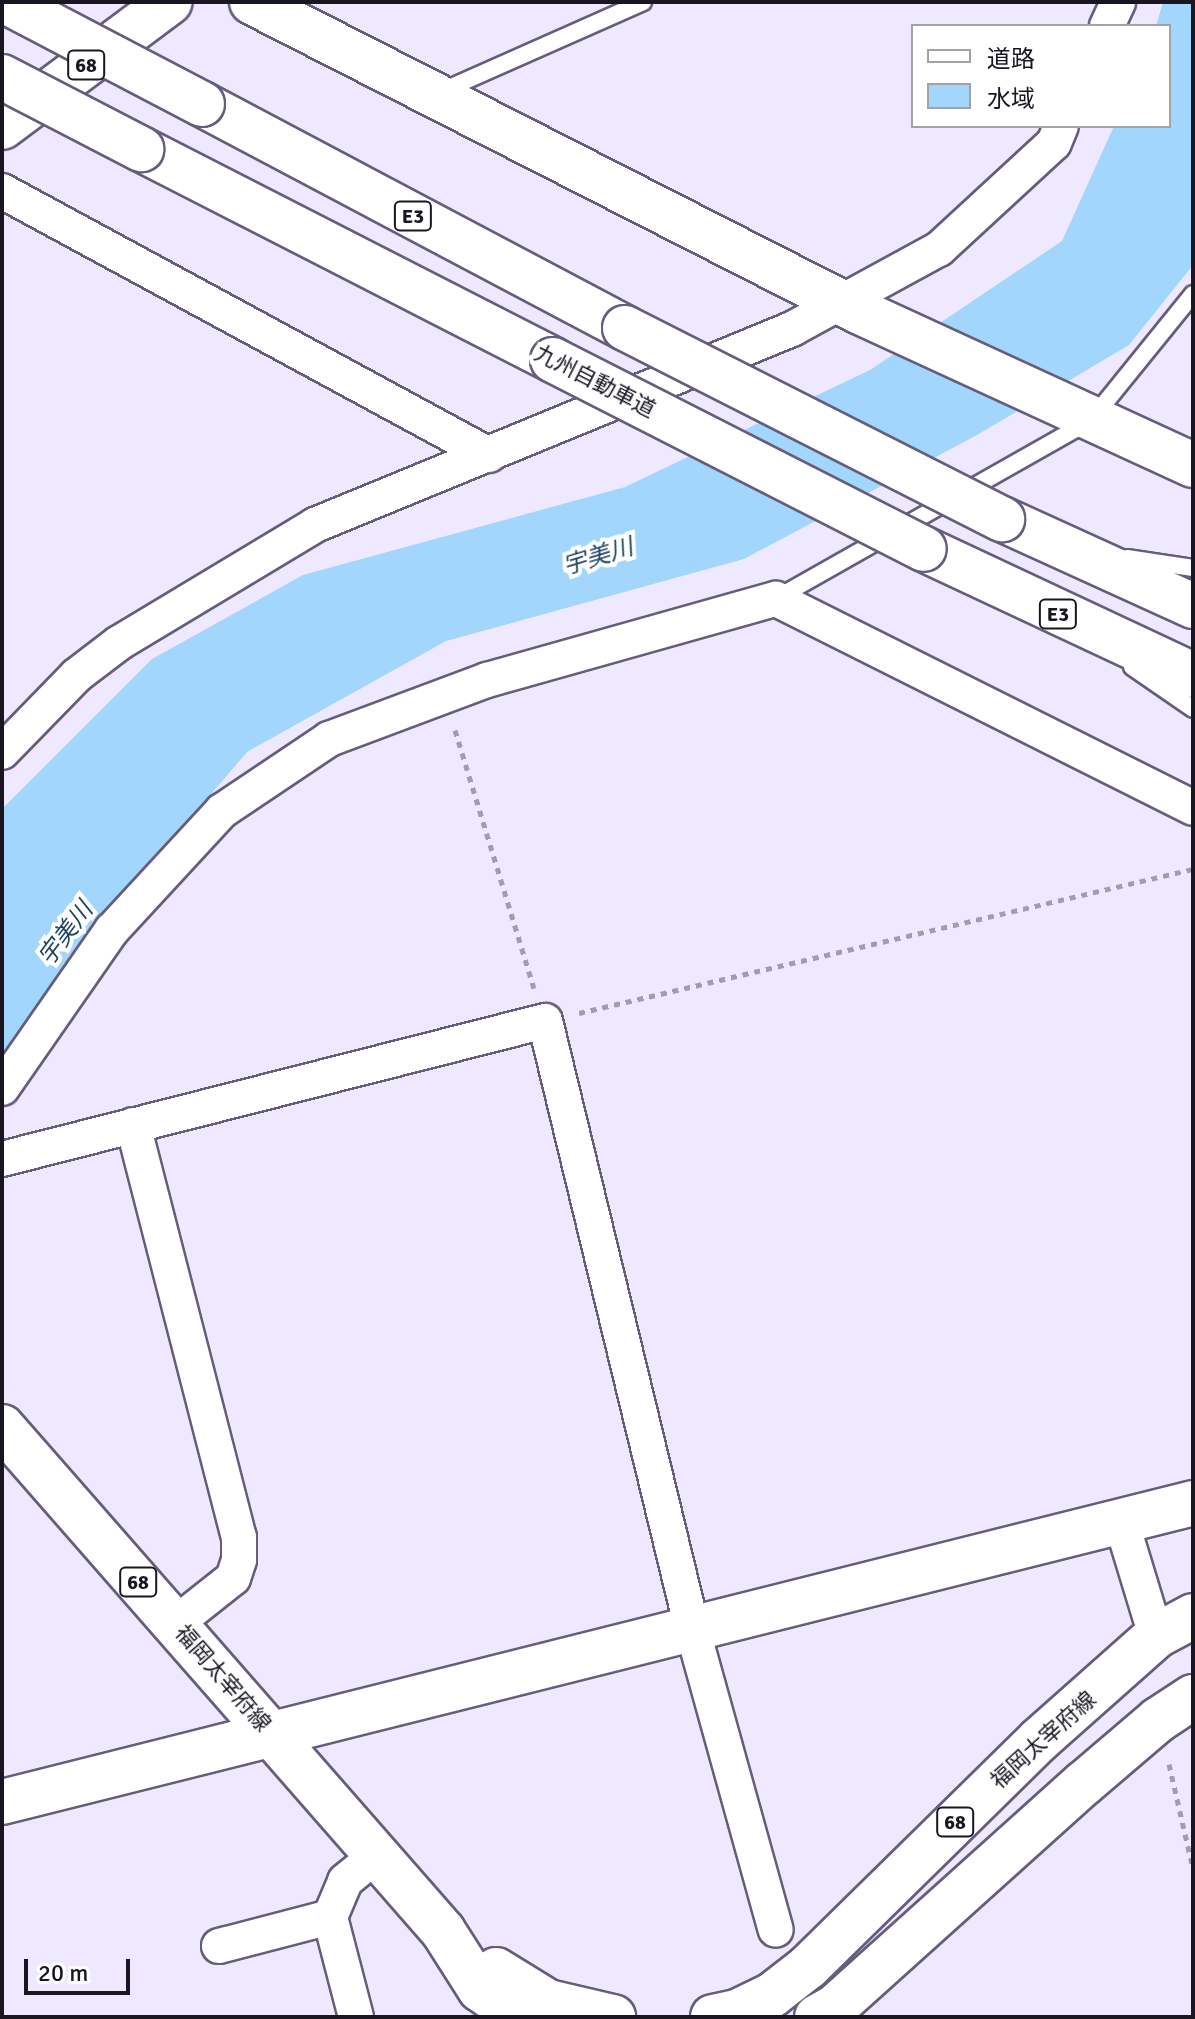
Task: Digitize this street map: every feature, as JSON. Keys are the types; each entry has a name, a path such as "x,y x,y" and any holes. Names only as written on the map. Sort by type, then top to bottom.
{"main road":[{"name":"E3","path":"7,2 625,328 1002,519 1193,606"},
{"path":"252,2 850,307 1193,465"},
{"name":"68","path":"2,127 155,7"},
{"name":"九州自動車道","path":"2,77 924,549 1193,675"},
{"name":"福岡太宰府線","path":"2,1427 443,1931 480,1989 520,2017"},
{"path":"2,1802 274,1736 692,1628 1122,1524 1193,1503"},
{"name":"福岡太宰府線","path":"713,2017 737,2012 772,1995 808,1967 1039,1740 1175,1626"},
{"path":"817,2017 835,2007 1176,1708"},
{"name":"福岡太宰府線","path":"443,1931 548,2002 613,2017"}],"street":[{"path":"1108,24 1118,2"},
{"path":"2,752 77,675 119,643 213,583 315,525 850,307 939,249 1054,143 1060,128"},
{"path":"2,191 489,455"},
{"path":"2,1088 112,930 222,811 329,739 487,680 776,599 1193,808"},
{"path":"2,1159 545,1021 692,1628 776,1930"},
{"path":"133,1125 239,1537 239,1560 233,1578 175,1624"},
{"path":"1122,1524 1175,1626"},
{"path":"356,2017 330,1917 345,1881 377,1855"},
{"path":"219,1946 330,1917"}],"lane":[{"path":"433,96 643,2"},
{"path":"776,599 1082,416 1193,294"},
{"path":"1067,548 1193,568"},
{"path":"1049,610 1193,709"}],"path":[{"path":"487,680 454,726 545,1021 1193,869"},
{"path":"1176,1708 1193,1869"}],"water":[{"name":"宇美川","path":"1163,2 1193,2 1193,265 1129,345 977,435 744,559 446,641 247,752 72,957 2,1054 2,809 152,659 303,575 625,487 870,370 1062,241 1113,128 1171,128 1171,24 1157,24"}]}
